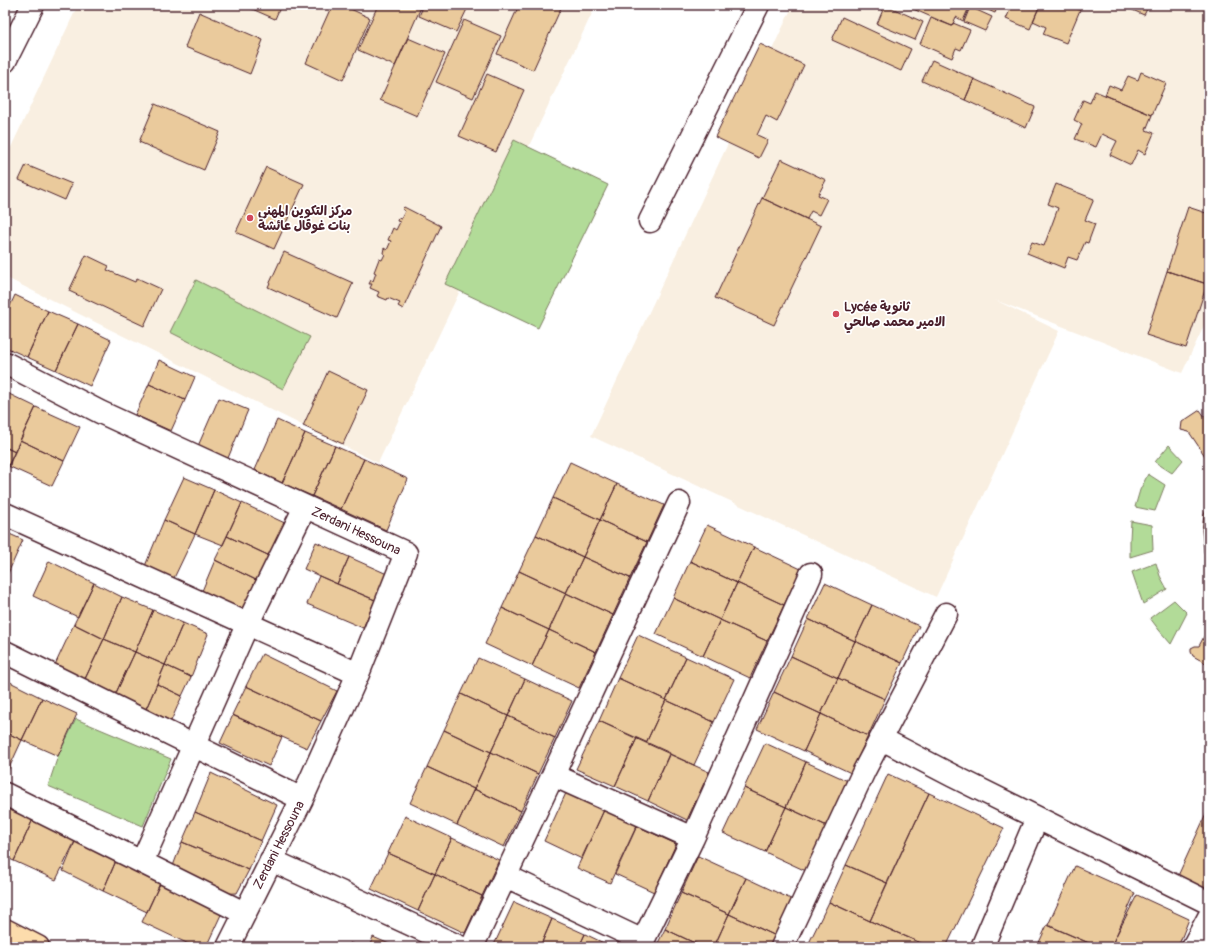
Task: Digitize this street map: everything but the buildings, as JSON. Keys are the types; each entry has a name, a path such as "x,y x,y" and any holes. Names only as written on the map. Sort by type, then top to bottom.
{"main road":[{"path":"5,930 38,947"}],"street":[{"path":"5,61 32,5"},
{"path":"650,221 758,5"},
{"name":"Zerdani Hessouna","path":"5,363 100,412 406,553 358,674 302,798 228,947"},
{"path":"472,947 554,775 679,503"},
{"path":"142,862 248,623 305,507"},
{"path":"5,514 358,674"},
{"path":"506,876 642,944 693,838 811,574"},
{"path":"782,947 864,771 946,614"},
{"path":"5,652 302,798"},
{"path":"882,739 953,776 1209,903"},
{"path":"554,775 693,838"},
{"path":"5,794 244,913"},
{"path":"983,945 1037,818"},
{"path":"271,860 460,947"},
{"path":"1193,947 1209,916"}],"shaded area":[{"name":"مركز التكوين المهني بنات غوقال عائشة","path":"78,5 596,5 378,463 5,277 5,160"},
{"name":"Lycée ثانوية الامير محمد صالحي","path":"793,5 1209,5 1209,315 1182,373 995,300 1059,331 936,597 591,436"}],"green space":[{"path":"514,140 608,185 538,328 445,284"},
{"path":"196,280 310,337 283,389 170,332"},
{"path":"1169,445 1183,460 1172,473 1155,462"},
{"path":"1148,474 1165,485 1155,511 1135,507 1140,490"},
{"path":"1131,521 1152,525 1153,550 1130,557"},
{"path":"1156,563 1160,576 1167,589 1143,604 1132,572"},
{"path":"1174,600 1187,613 1171,644 1150,618"},
{"path":"76,719 171,759 143,826 48,786 58,756"}],"place":[{"name":"مركز التكوين المهني بنات غوقال عائشة","path":"250,218"},
{"name":"Lycée ثانوية الامير محمد صالحي","path":"836,314"}]}
